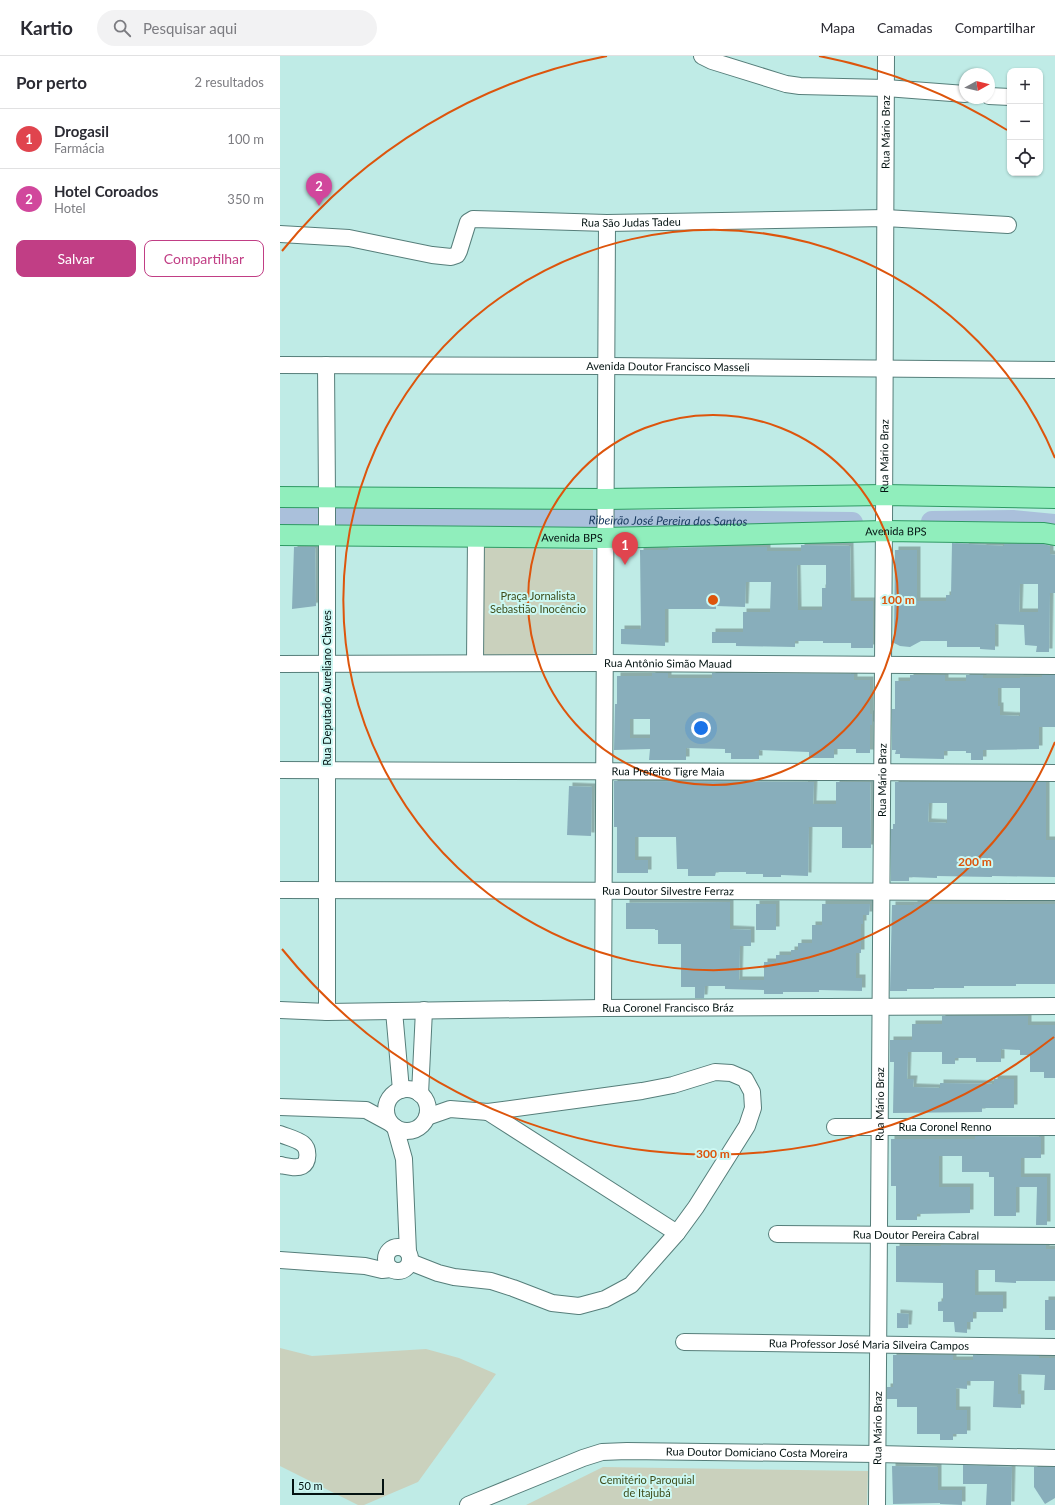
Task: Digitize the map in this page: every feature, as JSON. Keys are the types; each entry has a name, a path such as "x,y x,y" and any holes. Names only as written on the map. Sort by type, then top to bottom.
{"main road":[{"path":"280,496 327,500 605,502 1055,498"},
{"name":"Avenida BPS","path":"280,535 327,532 476,536 605,535 884,527 1044,533 1055,535"}],"street":[{"path":"702,56 712,61 786,84 800,86 886,88 959,94"},
{"name":"Rua Mário Braz","path":"877,1505 886,56"},
{"path":"995,97 1007,98"},
{"name":"Rua São Judas Tadeu","path":"280,234 349,238 432,255 452,257 457,255 460,251 468,222 473,219 607,223 885,218 1008,225"},
{"path":"603,1008 607,223"},
{"name":"Avenida Doutor Francisco Masseli","path":"280,365 1055,370"},
{"name":"Rua Deputado Aureliano Chaves","path":"326,365 327,1012"},
{"path":"475,663 476,536"},
{"name":"Rua Antônio Simão Mauad","path":"280,664 605,663 1055,666"},
{"name":"Rua Prefeito Tigre Maia","path":"280,770 1055,773"},
{"name":"Rua Doutor Silvestre Ferraz","path":"280,890 1055,892"},
{"name":"Rua Coronel Francisco Bráz","path":"280,1010 327,1012 603,1008 1055,1006"},
{"path":"280,1107 366,1110 407,1132 413,1131 424,1123 428,1110 427,1103 422,1095 424,1010"},
{"path":"389,1258 400,1271 404,1269 409,1257 406,1230 407,1214 404,1160 387,1115 386,1107 395,1094 394,1011"},
{"path":"389,1258 401,1247 409,1257 438,1273 454,1277 491,1281 552,1303 579,1306 605,1299 631,1285 677,1234 696,1207 747,1126 753,1108 752,1092 745,1079 731,1073 715,1072 642,1092 488,1112 450,1109 427,1117"},
{"path":"366,1110 375,1104 407,1089 414,1090 422,1095 442,1102 450,1109"},
{"path":"488,1112 677,1234"},
{"name":"Rua Coronel Renno","path":"835,1127 1055,1127"},
{"path":"404,1160 413,1131"},
{"path":"280,1134 302,1143 306,1147 308,1155 302,1166 296,1167 280,1165"},
{"path":"280,1260 365,1266 382,1270 406,1230"},
{"name":"Rua Doutor Pereira Cabral","path":"777,1234 1055,1236"},
{"name":"Rua Professor José Maria Silveira Campos","path":"684,1342 1055,1347"},
{"name":"Rua Doutor Domiciano Costa Moreira","path":"468,1505 582,1458 602,1452 627,1450 1055,1458"}],"green space":[{"name":"Praça Jornalista Sebastião Inocêncio","path":"484,547 593,550 593,658 483,655"},
{"path":"280,1348 312,1356 426,1349 459,1358 496,1374 418,1482 364,1505 358,1505 280,1466"},
{"name":"Cemitério Paroquial de Itajubá","path":"603,1467 868,1471 867,1505 526,1505"}],"building":[{"path":"952,543 1004,546 1004,544 1043,544 1050,546 1050,554 1055,555 1055,593 1050,593 1049,652 1036,652 1037,646 1025,645 1024,625 995,624 995,650 980,649 980,647 947,647 947,641 921,641 910,647 900,646 894,643 895,550 917,550 917,601 946,601 946,595 951,595","holes":["1020,584 1038,584 1038,612 1019,612"]},
{"path":"801,545 850,546 851,601 873,601 873,648 851,648 851,643 823,643 823,641 795,641 795,647 736,646 736,643 712,643 712,632 743,632 743,612 770,612 771,582 746,582 745,607 716,606 716,609 665,609 665,646 621,644 621,629 641,629 640,550 668,550 668,548 767,547 767,551 801,551","holes":["797,565 826,565 826,588 822,588 822,610 798,610"]},
{"path":"294,547 315,547 316,606 292,609"},
{"path":"652,673 668,673 668,678 712,678 712,673 854,674 854,680 870,680 870,714 872,714 872,725 870,725 870,753 856,753 856,749 834,749 834,758 809,758 809,752 759,750 759,759 731,759 731,753 725,753 725,749 686,748 686,760 649,760 650,749 614,750 617,676 652,676","holes":["630,719 650,719 650,738 630,738"]},
{"path":"910,675 945,675 945,681 966,681 966,675 983,675 983,678 1020,678 1055,675 1055,727 1039,727 1039,749 983,750 983,760 971,760 971,753 966,753 966,751 944,751 944,759 900,758 900,754 895,754 896,750 892,750 892,709 895,709 895,681 910,681","holes":["998,688 1020,688 1020,716 1000,715 1000,706 998,706"]},
{"path":"614,781 814,782 813,804 836,804 836,782 870,782 871,848 842,848 842,827 809,827 808,876 781,875 781,877 763,877 763,874 746,874 746,872 716,872 715,876 688,876 688,869 677,869 676,837 635,837 635,860 648,860 648,873 617,873 617,827 614,827"},
{"path":"895,782 1046,782 1046,840 1055,840 1055,877 937,876 937,878 909,877 909,881 891,881 891,829 893,829 893,824 895,824","holes":["929,803 947,803 947,823 928,822"]},
{"path":"569,786 592,787 591,836 567,835"},
{"path":"730,902 730,929 751,930 751,946 740,946 739,980 764,980 764,962 776,962 776,955 791,955 791,950 798,950 798,943 812,943 812,925 822,925 822,904 870,904 869,915 863,915 863,924 861,924 861,953 856,953 856,978 862,978 862,991 819,990 819,992 783,992 783,994 764,994 764,990 725,989 725,986 705,986 704,998 695,998 695,987 681,987 681,944 658,944 658,930 655,929 626,929 626,903"},
{"path":"756,904 776,904 776,930 756,930"},
{"path":"1055,904 1055,984 964,986 964,988 907,989 907,991 890,991 892,905"},
{"path":"942,1016 1028,1016 1028,1025 1055,1025 1055,1078 1044,1078 1044,1072 1030,1072 1030,1055 1020,1055 1020,1050 1001,1049 1001,1062 976,1062 976,1058 955,1058 955,1064 942,1064 942,1052 908,1052 907,1079 914,1079 913,1087 940,1088 940,1083 994,1084 994,1079 1014,1079 1014,1108 982,1108 982,1112 893,1113 894,1062 890,1062 890,1040 912,1040 912,1024 942,1024"},
{"path":"975,1136 1041,1137 1041,1158 1021,1158 1021,1177 1047,1177 1047,1225 1036,1225 1037,1187 1016,1187 1016,1216 994,1216 994,1177 989,1177 989,1172 962,1172 962,1156 939,1156 939,1187 970,1187 970,1213 917,1214 917,1220 896,1220 896,1186 891,1186 891,1139 975,1139"},
{"path":"1046,1245 1046,1249 1055,1249 1055,1281 1016,1281 1016,1283 995,1282 995,1270 975,1270 975,1295 1003,1295 1003,1312 973,1312 973,1322 967,1322 967,1333 955,1332 954,1322 943,1322 943,1311 938,1311 938,1302 943,1301 943,1283 896,1282 896,1246"},
{"path":"1045,1300 1055,1300 1055,1330 1045,1330"},
{"path":"897,1313 909,1314 908,1328 897,1328"},
{"path":"893,1355 953,1355 953,1360 973,1360 973,1355 1039,1356 1039,1358 1055,1358 1055,1390 1044,1390 1045,1375 1018,1374 1018,1394 1021,1394 1021,1408 993,1407 994,1381 967,1381 967,1389 956,1388 956,1410 967,1410 967,1434 953,1434 953,1440 940,1440 940,1434 917,1434 917,1407 897,1407 897,1399 887,1399 887,1387 893,1387"},
{"path":"963,1465 1012,1467 1011,1505 986,1505 987,1484 963,1484"},
{"path":"892,1466 938,1467 938,1490 962,1490 962,1505 940,1503 893,1504"},
{"path":"1034,1467 1055,1467 1055,1498 1045,1504 1034,1487"}],"waterway":[{"name":"Ribeirão José Pereira dos Santos","path":"280,517 852,523"},
{"name":"Ribeirão José Pereira dos Santos","path":"932,522 1013,521 1055,525"}],"place":[{"name":"Hotel Coroados","path":"319,206"},
{"name":"Drogasil","path":"625,565"}]}
